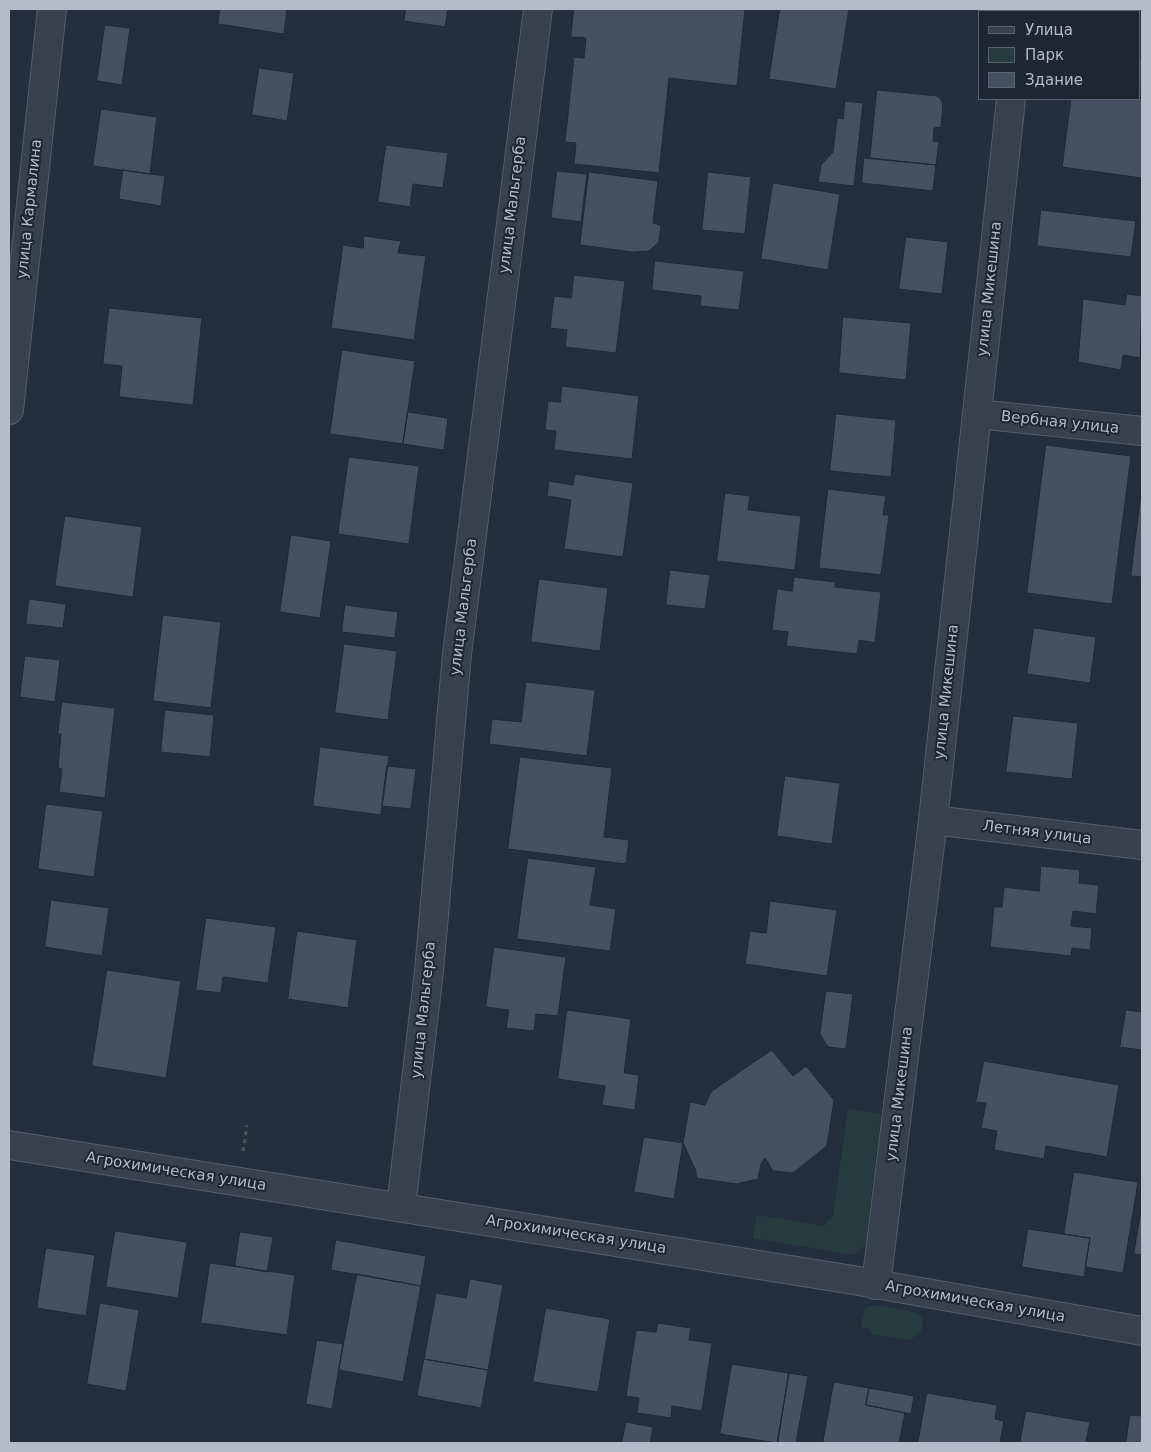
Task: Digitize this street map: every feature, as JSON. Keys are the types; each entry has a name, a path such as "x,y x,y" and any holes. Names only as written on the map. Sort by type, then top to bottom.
{"street":[{"name":"улица Кармалина","path":"9,410 52,9"},
{"name":"улица Мальгерба","path":"401,1207 429,971 458,654 538,9"},
{"name":"улица Микешина","path":"876,1285 933,820 1011,100"},
{"name":"Вербная улица","path":"977,414 1142,431"},
{"name":"Летняя улица","path":"933,820 1142,845"},
{"name":"Агрохимическая улица","path":"9,1145 401,1207 1142,1331"}],"path":[{"path":"242,1152 247,1125"}],"green space":[{"path":"848,1109 881,1114 865,1245 854,1255 753,1238 757,1215 824,1226 833,1215"},
{"path":"875,1305 918,1313 923,1318 921,1331 910,1340 871,1334 871,1329 861,1327 865,1308"}],"building":[{"path":"220,9 287,9 284,34 218,24"},
{"path":"406,9 448,9 445,27 404,21"},
{"path":"574,9 745,9 737,86 669,78 659,173 574,164 576,143 565,142 574,57 584,58 586,38 571,37"},
{"path":"780,9 849,9 836,89 769,79"},
{"path":"105,25 130,28 122,85 97,81"},
{"path":"1142,59 1142,178 1062,167 1071,100 1141,100"},
{"path":"259,68 294,73 287,121 252,115"},
{"path":"877,90 938,96 943,103 941,127 934,128 933,141 939,142 936,165 870,158"},
{"path":"845,101 863,103 854,186 818,182 821,165 833,152 837,118 843,119"},
{"path":"101,109 157,117 150,174 93,166"},
{"path":"386,145 448,153 443,188 413,184 410,207 378,202"},
{"path":"864,158 936,165 933,191 862,183"},
{"path":"123,170 165,176 161,206 119,199"},
{"path":"557,171 587,174 581,222 551,218"},
{"path":"589,172 658,181 653,223 661,225 659,242 649,251 632,252 580,245"},
{"path":"708,172 751,177 745,234 702,230"},
{"path":"773,183 840,194 828,270 761,259"},
{"path":"1041,210 1136,221 1131,257 1037,246"},
{"path":"364,236 401,241 398,253 426,256 414,340 331,328 343,245 363,248"},
{"path":"906,237 948,242 942,294 899,289"},
{"path":"655,261 744,271 739,310 700,306 701,296 652,290"},
{"path":"574,275 625,281 616,353 565,347 567,330 550,328 554,296 571,298"},
{"path":"1127,294 1142,296 1140,358 1123,355 1121,370 1078,362 1083,299 1125,305"},
{"path":"109,308 202,318 193,405 119,397 122,366 103,364"},
{"path":"843,317 911,323 906,380 839,373"},
{"path":"342,350 415,361 403,444 330,434"},
{"path":"562,386 639,396 632,459 554,450 556,431 545,430 548,401 560,402"},
{"path":"408,412 448,418 444,450 403,444"},
{"path":"836,414 896,420 891,477 830,471"},
{"path":"1046,445 1131,456 1112,604 1027,593"},
{"path":"349,457 419,466 409,544 338,534"},
{"path":"575,474 633,483 623,557 564,549 571,500 547,496 549,481 573,485"},
{"path":"828,489 886,496 883,515 889,515 881,575 819,568"},
{"path":"725,493 750,496 748,510 801,516 795,570 717,561"},
{"path":"1142,495 1142,577 1131,576"},
{"path":"65,516 142,527 133,597 55,586"},
{"path":"291,535 331,541 320,618 280,612"},
{"path":"670,570 710,575 705,609 666,605"},
{"path":"794,577 835,582 835,587 881,592 875,643 859,640 857,654 786,646 788,632 772,630 777,589 792,591"},
{"path":"539,579 608,588 600,651 531,642"},
{"path":"29,599 66,604 63,628 26,624"},
{"path":"345,605 398,612 395,638 342,632"},
{"path":"163,615 221,622 211,708 153,701"},
{"path":"1034,628 1096,637 1090,683 1027,674"},
{"path":"344,644 397,651 388,720 335,713"},
{"path":"25,656 60,660 55,702 20,697"},
{"path":"526,682 595,690 587,756 489,744 492,719 521,722"},
{"path":"62,702 115,708 105,798 59,792 62,769 58,768 61,734 58,734"},
{"path":"165,710 214,715 210,757 161,752"},
{"path":"1013,716 1078,723 1072,779 1006,772"},
{"path":"320,747 389,756 381,815 313,806"},
{"path":"520,757 612,768 604,837 629,840 626,864 508,849"},
{"path":"387,766 416,769 411,809 382,806"},
{"path":"785,776 840,783 832,844 777,836"},
{"path":"46,804 103,811 94,877 38,869"},
{"path":"528,858 596,867 590,905 616,909 610,951 517,939"},
{"path":"1041,866 1080,870 1079,883 1099,885 1096,914 1073,911 1071,926 1092,928 1090,950 1072,948 1071,956 990,947 994,907 1002,907 1004,887 1039,891"},
{"path":"51,900 109,908 102,956 45,947"},
{"path":"770,901 837,910 827,976 745,964 750,931 766,933"},
{"path":"206,918 276,927 268,983 223,977 221,993 196,990"},
{"path":"297,931 357,940 348,1008 288,999"},
{"path":"494,947 566,957 558,1016 536,1014 534,1031 506,1028 509,1010 486,1007"},
{"path":"107,970 181,981 166,1078 92,1066"},
{"path":"826,991 853,994 846,1049 828,1047 820,1034"},
{"path":"567,1010 631,1019 624,1073 639,1075 635,1110 602,1105 605,1086 558,1079"},
{"path":"1126,1010 1142,1012 1142,1050 1120,1047"},
{"path":"772,1050 793,1076 806,1066 834,1100 827,1146 793,1173 773,1171 765,1158 761,1164 758,1179 737,1184 696,1178 696,1171 683,1143 690,1102 705,1105 711,1092"},
{"path":"984,1061 1119,1085 1107,1157 1046,1146 1044,1159 994,1150 997,1131 981,1128 986,1103 976,1102"},
{"path":"644,1137 683,1143 674,1199 634,1192"},
{"path":"1074,1172 1138,1182 1123,1273 1085,1267 1090,1238 1064,1234"},
{"path":"1142,1204 1142,1255 1134,1254"},
{"path":"1028,1229 1090,1238 1084,1277 1022,1267"},
{"path":"115,1231 187,1242 178,1298 106,1287"},
{"path":"240,1232 273,1237 267,1272 235,1266"},
{"path":"336,1240 426,1256 421,1286 331,1270"},
{"path":"46,1248 95,1255 86,1316 37,1308"},
{"path":"210,1263 295,1275 287,1335 201,1323"},
{"path":"357,1274 421,1286 403,1382 339,1370"},
{"path":"470,1279 503,1285 488,1370 424,1359 436,1293 466,1298"},
{"path":"100,1303 139,1310 126,1391 87,1384"},
{"path":"546,1308 610,1319 598,1392 533,1382"},
{"path":"658,1323 691,1328 689,1340 712,1343 702,1411 672,1406 671,1418 637,1413 639,1398 626,1396 636,1330 656,1332"},
{"path":"317,1340 343,1344 332,1409 306,1404"},
{"path":"424,1359 488,1370 481,1408 417,1396"},
{"path":"732,1364 789,1373 777,1443 720,1434"},
{"path":"789,1373 808,1376 796,1443 778,1443"},
{"path":"834,1382 869,1388 866,1405 905,1413 899,1443 823,1443"},
{"path":"869,1388 914,1396 911,1414 866,1405"},
{"path":"927,1393 997,1405 995,1419 1004,1421 1000,1443 918,1443"},
{"path":"1026,1411 1090,1422 1086,1441 1098,1443 1020,1443"},
{"path":"1130,1415 1142,1416 1142,1443 1126,1443"},
{"path":"626,1422 653,1427 650,1443 622,1443"}]}
